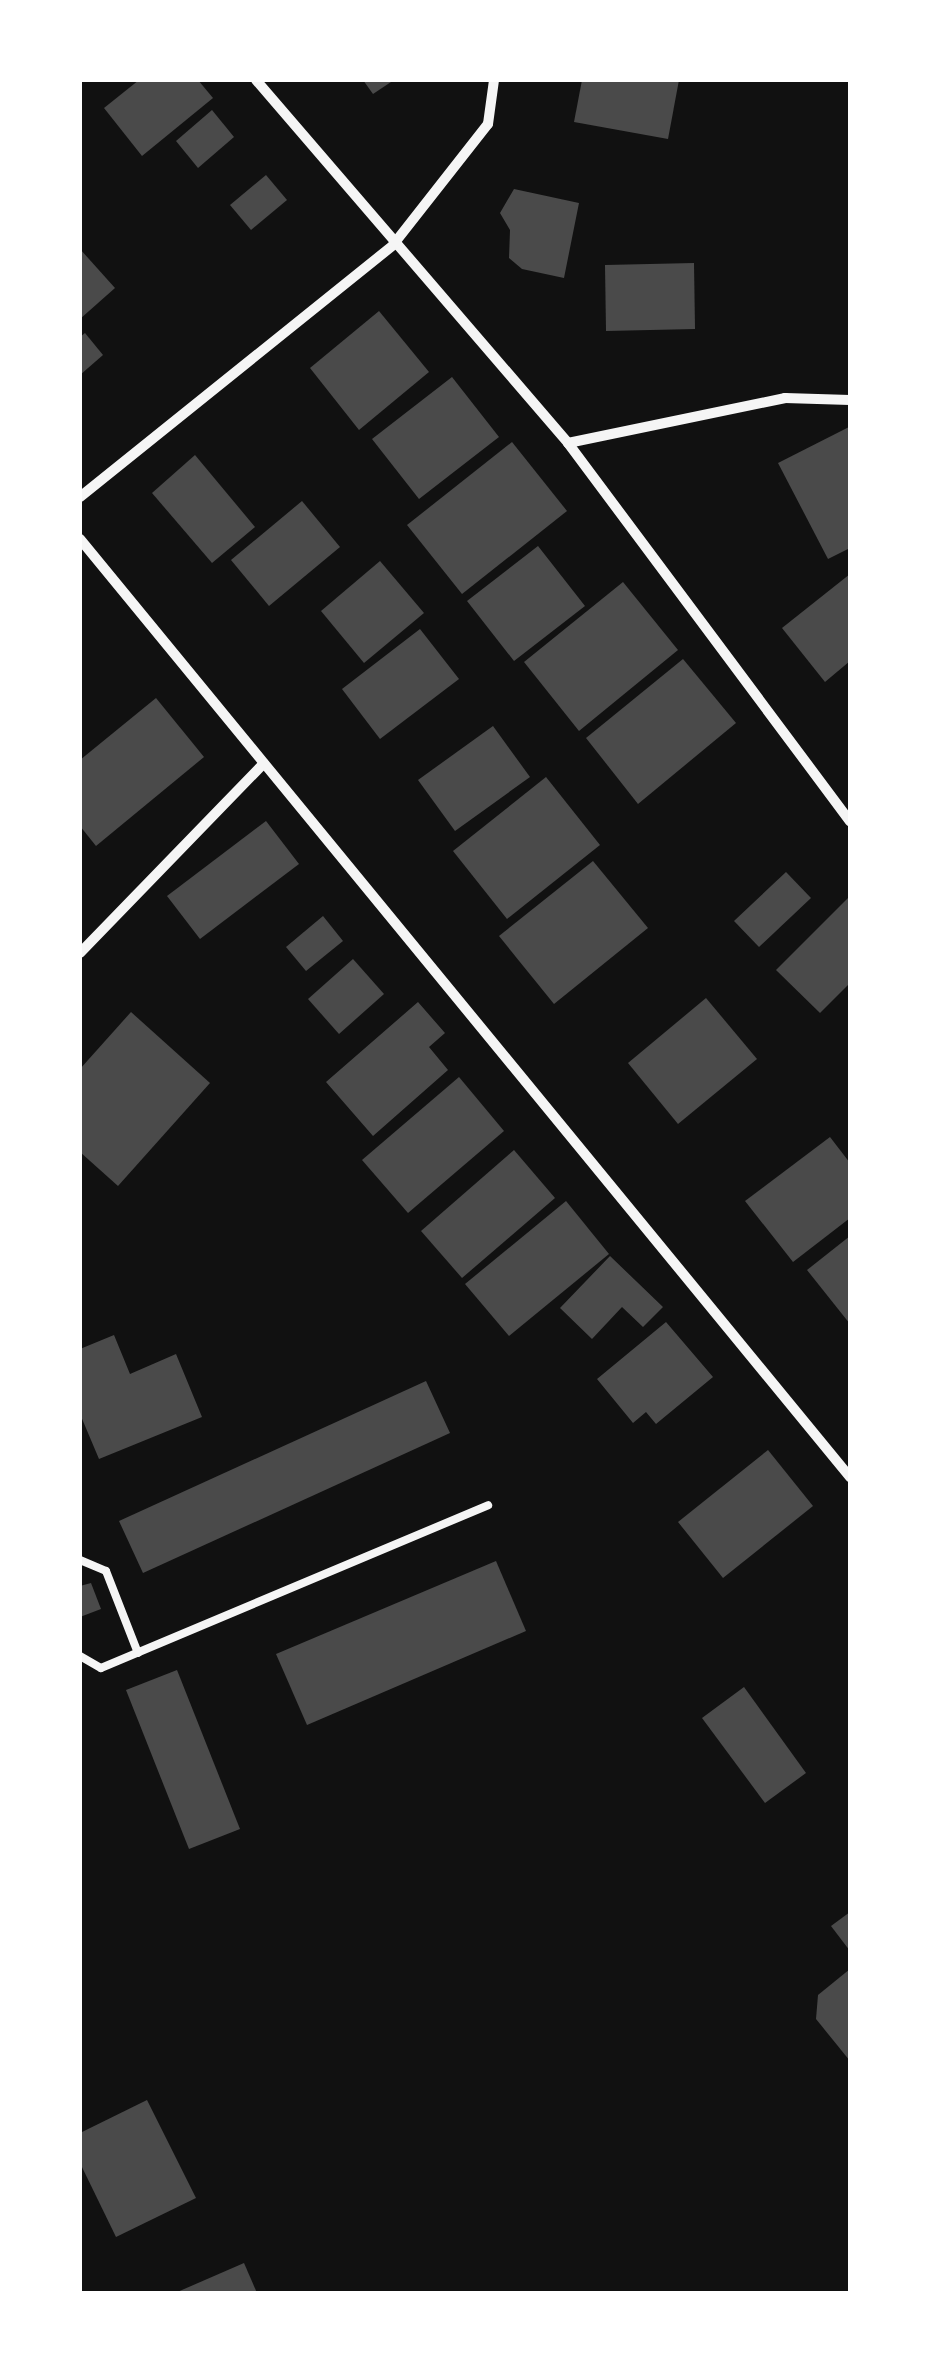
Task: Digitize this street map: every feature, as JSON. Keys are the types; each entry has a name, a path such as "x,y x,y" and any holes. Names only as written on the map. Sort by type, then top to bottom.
{"street":[{"path":"256,80 393,245 568,443 850,820"},
{"path":"80,496 393,245 488,124 494,80"},
{"path":"568,443 784,398 850,400"},
{"path":"80,539 850,1477"},
{"path":"80,953 264,763"}],"lane":[{"path":"80,1656 102,1668 488,1505"},
{"path":"80,1560 106,1571 138,1653"}],"building":[{"path":"139,80 198,80 213,98 142,156 104,108"},
{"path":"363,80 394,80 373,94"},
{"path":"582,80 679,80 668,139 574,122"},
{"path":"212,110 234,137 198,168 176,141"},
{"path":"266,175 287,200 251,230 230,205"},
{"path":"514,189 579,203 564,278 522,269 509,258 510,230 500,213"},
{"path":"80,249 115,288 80,319"},
{"path":"694,263 695,329 606,331 605,265"},
{"path":"379,311 429,372 359,430 310,368"},
{"path":"85,333 103,355 80,375 80,337"},
{"path":"452,377 499,437 419,499 372,439"},
{"path":"849,427 850,548 828,559 778,463"},
{"path":"512,442 567,511 462,594 407,525"},
{"path":"195,455 255,527 212,563 152,493"},
{"path":"302,501 340,547 269,606 231,560"},
{"path":"538,546 585,606 514,661 467,601"},
{"path":"380,561 424,613 364,663 321,611"},
{"path":"850,574 850,661 825,682 782,628"},
{"path":"623,582 678,650 579,731 524,662"},
{"path":"420,629 459,679 380,739 342,689"},
{"path":"683,659 736,723 638,804 586,738"},
{"path":"156,698 204,757 96,846 80,826 80,760"},
{"path":"493,726 530,777 455,831 418,780"},
{"path":"546,777 600,845 507,919 453,851"},
{"path":"266,821 299,864 200,939 167,896"},
{"path":"593,861 648,928 554,1004 499,936"},
{"path":"786,872 811,898 759,947 734,921"},
{"path":"850,896 850,983 820,1013 776,970"},
{"path":"323,916 343,941 306,971 286,947"},
{"path":"353,959 384,994 339,1034 308,999"},
{"path":"706,998 757,1059 678,1124 628,1063"},
{"path":"418,1002 445,1033 429,1047 448,1070 373,1136 326,1082"},
{"path":"131,1012 210,1083 118,1186 80,1152 80,1069"},
{"path":"459,1077 504,1131 408,1213 362,1160"},
{"path":"830,1137 850,1163 850,1218 793,1262 745,1201"},
{"path":"514,1150 555,1198 462,1278 421,1231"},
{"path":"566,1201 609,1254 509,1336 465,1284"},
{"path":"850,1236 850,1324 807,1270"},
{"path":"610,1256 663,1307 643,1327 622,1307 592,1339 560,1308"},
{"path":"666,1322 713,1377 656,1424 646,1412 633,1423 597,1379"},
{"path":"114,1335 130,1374 176,1354 202,1417 99,1459 80,1414 80,1349"},
{"path":"426,1381 450,1433 143,1573 119,1521"},
{"path":"768,1450 813,1506 723,1578 678,1522"},
{"path":"496,1561 526,1631 307,1725 276,1654"},
{"path":"91,1583 101,1609 80,1617 80,1586"},
{"path":"177,1670 240,1829 189,1849 126,1690"},
{"path":"744,1687 806,1773 765,1803 702,1718"},
{"path":"850,1912 850,1951 831,1926"},
{"path":"850,1969 850,2061 816,2019 818,1995"},
{"path":"147,2100 196,2198 116,2237 80,2163 80,2133"},
{"path":"244,2263 257,2293 175,2293"}]}
